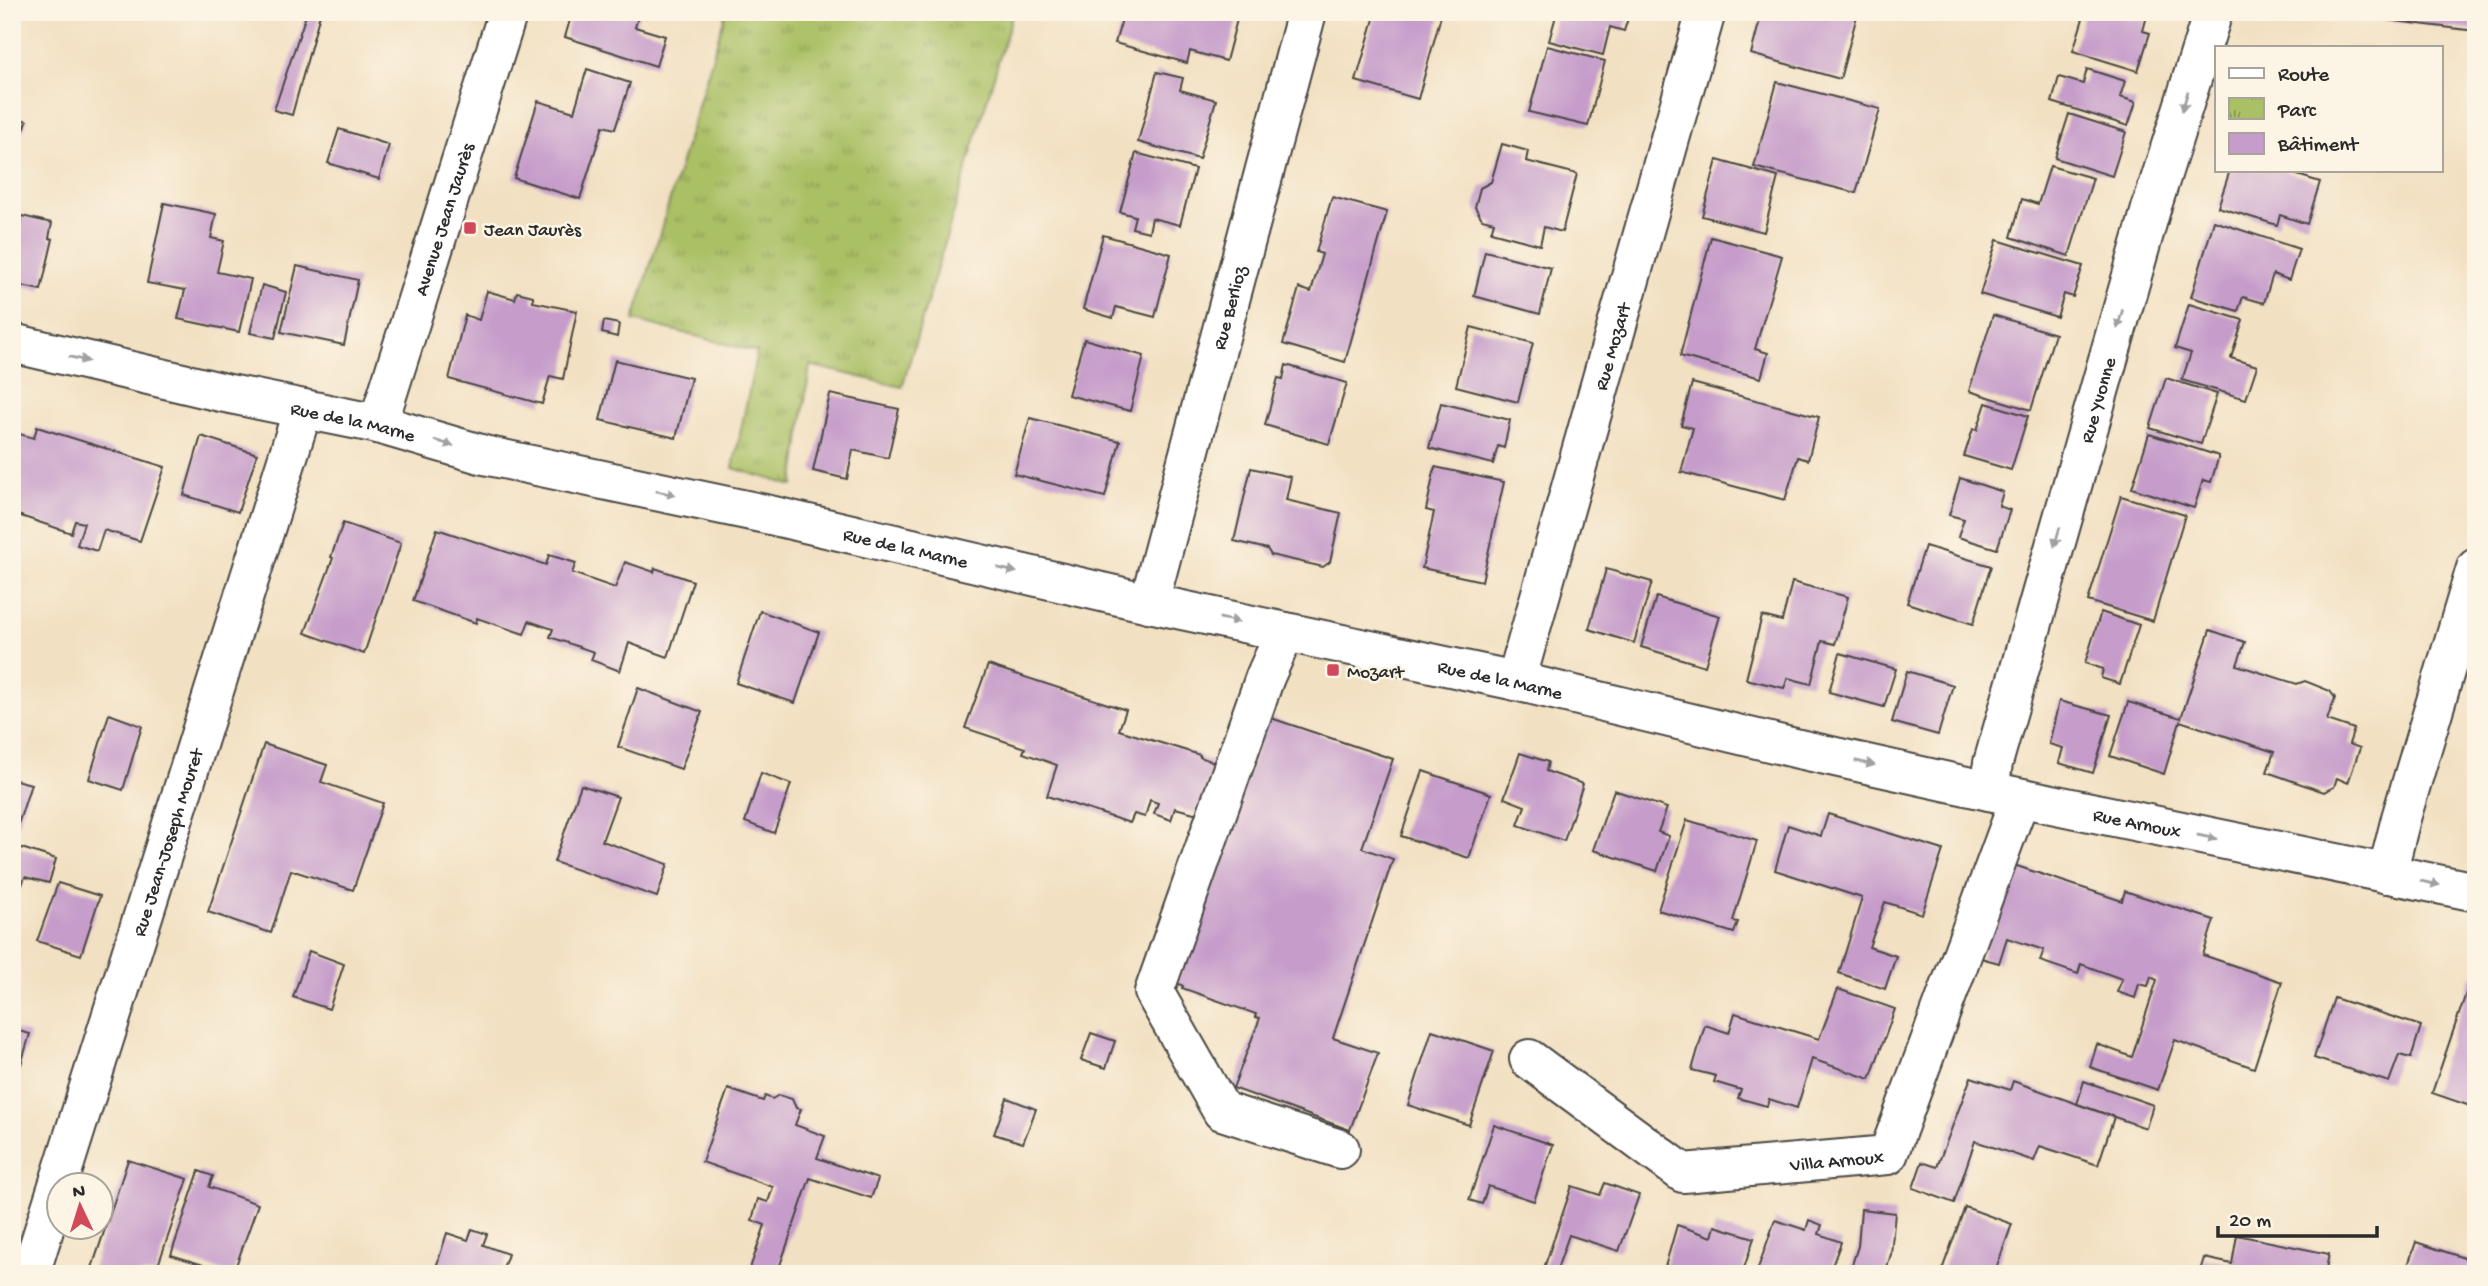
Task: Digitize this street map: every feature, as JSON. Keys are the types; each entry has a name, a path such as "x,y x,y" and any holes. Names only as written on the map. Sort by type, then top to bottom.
{"street":[{"name":"Avenue Jean Jaurès","path":"378,424 508,12"},
{"name":"Rue Berlioz","path":"1149,603 1307,12"},
{"name":"Rue Mozart","path":"1516,681 1706,12"},
{"name":"Rue Yvonne","path":"2005,794 1993,763 2151,209 2213,12"},
{"name":"Rue de la Marne","path":"12,343 225,393 378,424 484,455 770,515 1149,603 1516,681 1799,748"},
{"name":"Rue Jean-Joseph Mouret","path":"30,1274 303,409"},
{"path":"2387,874 2401,818 2476,568"},
{"path":"1285,632 1265,677 1154,992 1222,1111 1340,1149"},
{"name":"Rue Arnoux","path":"1799,748 2005,794 2476,892"},
{"name":"Villa Arnoux","path":"1529,1059 1683,1173 1888,1155 2005,794"}],"green space":[{"path":"726,12 1013,12 902,387 810,365 793,486 733,468 757,352 634,320"}],"building":[{"path":"307,12 320,14 292,115 274,110"},
{"path":"581,12 640,12 635,27 665,36 656,66 565,37 572,13 580,15"},
{"path":"1124,12 1239,12 1226,61 1190,51 1187,63 1115,43"},
{"path":"1376,12 1442,12 1418,99 1356,81"},
{"path":"1557,12 1630,12 1624,31 1610,27 1603,55 1549,41"},
{"path":"1762,12 1858,12 1840,79 1751,54"},
{"path":"2085,12 2148,12 2143,31 2150,33 2138,71 2073,51"},
{"path":"2317,12 2336,12 2334,18"},
{"path":"2380,12 2476,12 2476,31 2378,19"},
{"path":"1547,46 1605,61 1588,126 1529,112"},
{"path":"587,69 630,83 615,129 603,126 580,199 514,178 538,101 574,112"},
{"path":"2087,69 2125,81 2120,97 2136,102 2128,126 2052,102 2059,77 2083,84"},
{"path":"1157,72 1183,78 1180,90 1216,100 1199,159 1138,142"},
{"path":"1777,82 1880,109 1856,193 1754,167"},
{"path":"2069,114 2126,132 2112,176 2055,158"},
{"path":"12,116 27,121 24,130 12,126"},
{"path":"339,129 389,145 379,179 328,163"},
{"path":"1502,144 1528,151 1526,161 1577,174 1562,232 1544,227 1540,245 1491,232 1494,222 1482,219 1475,207 1480,188 1491,182"},
{"path":"1136,153 1195,169 1180,225 1152,218 1149,232 1132,228 1135,216 1120,212"},
{"path":"1717,160 1778,177 1764,232 1702,216"},
{"path":"2050,166 2093,178 2069,256 2011,237 2022,199 2038,204"},
{"path":"2229,172 2288,172 2320,182 2307,224 2280,215 2277,225 2218,207"},
{"path":"1332,197 1387,212 1345,362 1283,344 1299,288 1311,292 1322,254 1316,252"},
{"path":"164,203 216,214 211,238 224,241 217,272 251,279 239,332 178,319 185,290 147,283"},
{"path":"22,216 52,223 49,238 53,239 41,290 12,284 12,229 19,230"},
{"path":"2214,221 2299,249 2289,280 2273,274 2264,303 2243,297 2238,311 2191,297"},
{"path":"1103,235 1171,254 1155,317 1116,307 1113,318 1083,309"},
{"path":"1711,237 1782,256 1755,349 1768,353 1761,378 1680,356"},
{"path":"1997,240 2083,266 2073,297 2064,294 2057,317 1980,294"},
{"path":"1485,251 1551,268 1540,314 1474,296"},
{"path":"297,266 358,280 344,345 281,332"},
{"path":"262,285 286,292 275,338 250,333"},
{"path":"487,291 515,299 517,292 533,296 533,302 577,311 563,379 550,376 542,404 449,379 465,315 479,320"},
{"path":"2189,304 2243,320 2231,358 2257,366 2246,399 2182,380 2191,353 2175,348"},
{"path":"1993,315 2055,334 2031,410 1969,391"},
{"path":"604,321 619,324 617,337 602,333"},
{"path":"1471,327 1533,343 1518,402 1456,386"},
{"path":"1084,339 1144,356 1130,411 1068,395"},
{"path":"615,360 691,378 676,438 600,420"},
{"path":"1286,365 1347,383 1329,444 1265,425 1278,378 1283,379"},
{"path":"2166,378 2217,394 2201,444 2150,428"},
{"path":"1692,383 1819,417 1808,460 1798,457 1785,500 1681,472 1693,428 1681,425"},
{"path":"830,394 899,409 888,458 853,450 847,479 813,471"},
{"path":"1441,403 1510,420 1504,448 1498,446 1493,464 1429,448"},
{"path":"1986,403 2028,416 2011,470 1964,456"},
{"path":"1030,418 1120,441 1105,497 1014,474"},
{"path":"37,427 165,467 140,541 104,530 97,551 77,545 84,523 75,521 71,533 12,513 12,432 34,438"},
{"path":"2149,434 2219,456 2211,482 2203,480 2194,508 2132,488"},
{"path":"201,436 257,454 238,512 184,495"},
{"path":"1435,467 1504,482 1482,581 1422,568 1434,512 1426,510"},
{"path":"1251,468 1291,477 1286,500 1341,513 1330,562 1323,567 1271,555 1267,549 1234,541"},
{"path":"1960,478 2003,492 1999,506 2010,510 1997,549 1958,537 1964,519 1949,515"},
{"path":"2121,496 2185,515 2153,621 2088,601"},
{"path":"343,523 401,543 364,654 305,633"},
{"path":"437,529 546,565 549,555 576,563 572,573 615,588 625,562 654,572 655,568 693,581 668,657 629,643 620,671 591,660 594,652 550,637 553,629 529,621 524,634 477,618 476,623 413,601"},
{"path":"1925,546 1991,566 1973,624 1907,603"},
{"path":"1606,569 1652,582 1634,643 1589,629"},
{"path":"1792,582 1848,597 1835,644 1822,641 1811,684 1788,678 1784,688 1746,679 1762,616 1782,621"},
{"path":"1656,597 1720,616 1705,666 1641,647"},
{"path":"760,611 819,632 795,703 736,683"},
{"path":"2101,612 2139,625 2120,684 2101,678 2103,669 2085,663"},
{"path":"2210,630 2245,642 2237,665 2297,684 2305,681 2330,691 2335,698 2327,720 2354,729 2349,744 2360,748 2348,783 2337,778 2334,787 2324,792 2267,772 2274,752 2180,721 2164,774 2110,756 2128,702 2181,718"},
{"path":"1840,653 1896,669 1884,707 1829,692"},
{"path":"988,665 1126,710 1119,730 1200,755 1214,762 1198,814 1175,808 1171,820 1154,814 1158,803 1150,800 1145,817 1134,814 1130,823 1047,796 1057,765 1023,753 1025,748 965,728"},
{"path":"1907,671 1953,685 1938,735 1892,722"},
{"path":"638,688 702,712 681,769 618,747"},
{"path":"2059,701 2111,715 2093,773 2059,763 2063,748 2049,744"},
{"path":"109,714 142,726 123,790 89,779"},
{"path":"1268,717 1393,759 1362,848 1393,859 1333,1038 1378,1053 1350,1130 1233,1088 1260,1018 1255,1017 1256,1014 1182,988 1183,986 1177,983"},
{"path":"264,744 327,765 321,782 383,803 353,890 291,870 271,933 208,912"},
{"path":"1520,753 1548,762 1546,771 1583,784 1564,841 1518,825 1525,806 1504,798"},
{"path":"1423,771 1491,794 1469,858 1401,836"},
{"path":"761,773 791,784 774,833 745,822"},
{"path":"12,779 31,784 13,840 12,840"},
{"path":"581,785 618,797 602,841 668,864 657,897 554,862"},
{"path":"1614,790 1667,808 1658,832 1669,836 1657,871 1593,850"},
{"path":"1828,814 1943,850 1922,914 1885,902 1869,947 1896,956 1885,989 1839,973 1862,898 1775,870 1788,825 1821,836"},
{"path":"1687,820 1757,841 1733,921 1738,922 1734,933 1658,910"},
{"path":"12,845 56,859 49,883 25,877 22,885 12,882"},
{"path":"2014,865 2122,901 2125,891 2214,920 2203,955 2282,982 2254,1068 2175,1040 2158,1090 2090,1067 2097,1044 2132,1057 2157,980 2151,977 2148,986 2139,984 2135,998 2117,992 2122,979 2081,964 2078,974 2040,961 2044,950 2007,938 1999,963 1981,958"},
{"path":"58,883 100,896 81,955 37,941"},
{"path":"309,951 344,964 329,1009 293,997"},
{"path":"2472,976 2476,977 2476,1108 2432,1093"},
{"path":"1838,989 1895,1009 1870,1079 1812,1059 1797,1108 1769,1099 1767,1106 1738,1098 1741,1090 1714,1082 1716,1076 1692,1070 1705,1025 1729,1033 1735,1013 1819,1039"},
{"path":"2334,998 2421,1026 2411,1058 2399,1055 2389,1082 2314,1058"},
{"path":"12,1029 30,1034 13,1091 12,1091"},
{"path":"1432,1030 1494,1051 1469,1125 1408,1105"},
{"path":"1091,1033 1115,1041 1106,1068 1081,1060"},
{"path":"1971,1077 2010,1090 2013,1081 2114,1117 2098,1165 2040,1146 2034,1161 1975,1141 1954,1203 1913,1188 1922,1162 1937,1167"},
{"path":"2084,1081 2153,1105 2146,1128 2077,1104"},
{"path":"728,1089 763,1101 765,1096 772,1099 779,1095 792,1099 796,1108 801,1109 795,1125 825,1136 817,1158 878,1179 871,1198 810,1178 777,1274 748,1274 765,1225 752,1220 758,1199 768,1202 773,1187 702,1162"},
{"path":"1007,1098 1036,1109 1023,1143 994,1134"},
{"path":"1494,1125 1553,1145 1534,1201 1488,1186 1482,1204 1469,1200"},
{"path":"128,1160 188,1179 155,1274 98,1274 91,1271 101,1240 116,1240 116,1196"},
{"path":"199,1171 213,1176 209,1187 258,1204 233,1274 171,1255"},
{"path":"1605,1183 1639,1195 1619,1251 1569,1235 1556,1272 1544,1268 1572,1186 1600,1195"},
{"path":"1965,1207 2012,1224 1994,1274 1952,1274 1942,1270"},
{"path":"1861,1209 1895,1213 1891,1254 1885,1274 1849,1274 1858,1246"},
{"path":"1775,1220 1806,1230 1809,1220 1822,1225 1819,1234 1841,1242 1829,1274 1756,1274"},
{"path":"1677,1225 1712,1237 1715,1226 1754,1238 1742,1274 1663,1274"},
{"path":"472,1229 487,1234 483,1245 508,1254 501,1274 434,1274 447,1233 468,1240"},
{"path":"2237,1235 2329,1254 2325,1274 2199,1274 2204,1258 2232,1264"},
{"path":"2416,1242 2476,1262 2476,1274 2405,1274"}],"place":[{"name":"Jean Jaurès","path":"470,228"},
{"name":"Mozart","path":"1333,670"}]}
